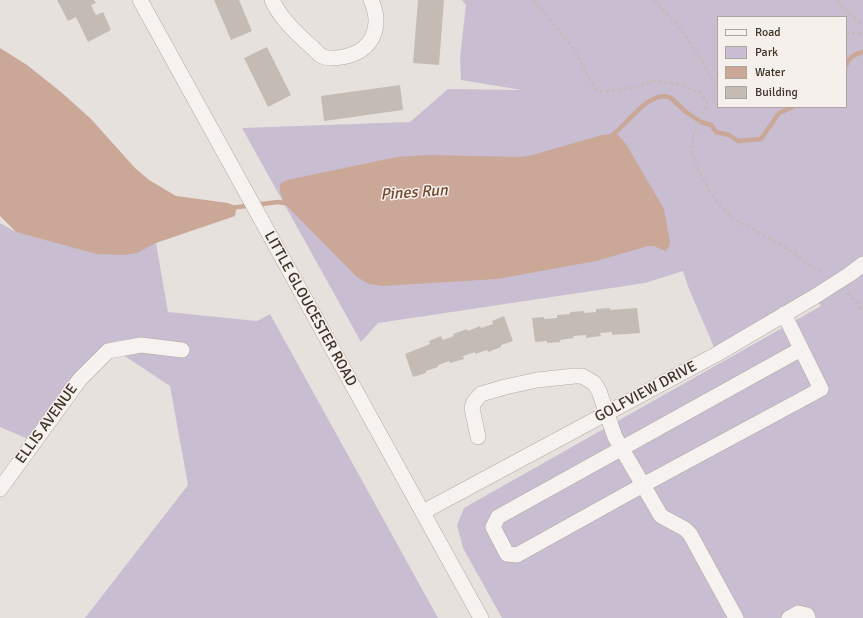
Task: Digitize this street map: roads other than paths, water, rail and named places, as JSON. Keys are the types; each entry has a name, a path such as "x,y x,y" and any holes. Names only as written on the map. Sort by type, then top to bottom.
{"street":[{"name":"LITTLE GLOUCESTER ROAD","path":"140,0 481,618"},
{"path":"272,0 292,30 322,57 338,58 354,55 371,43 377,26 375,8 372,0"},
{"name":"GOLFVIEW DRIVE","path":"423,512 717,354 836,283 863,264"},
{"path":"784,314 821,390 643,485 517,555 507,554 493,527 498,517 801,349"},
{"name":"ELLIS AVENUE","path":"0,489 80,379 108,350 141,345 182,350"},
{"path":"478,437 472,408 477,398 487,391 537,380 575,376 588,378 594,383 599,391 608,413 615,437 661,516 685,529 690,534 736,618"},
{"path":"789,618 798,613 807,615 808,618"}],"water":[{"path":"0,48 27,65 61,92 91,119 135,168 149,180 176,196 228,203 235,206 235,216 156,243 137,253 124,255 97,254 16,232 0,216"},
{"path":"602,135 618,135 626,144 664,209 670,242 669,247 665,251 654,246 648,246 596,261 497,279 382,286 369,284 357,277 287,206 280,193 280,184 287,180 397,157 430,155 520,157 529,156"}],"waterway":[{"name":"Pines Run","path":"847,63 853,56 863,52"},
{"name":"Pines Run","path":"610,137 647,103 655,98 663,96 671,98 686,112 701,122 711,125 716,132 729,135 738,141 761,139 779,113 791,108"},
{"name":"Pines Run","path":"230,208 278,202 290,204"}]}
